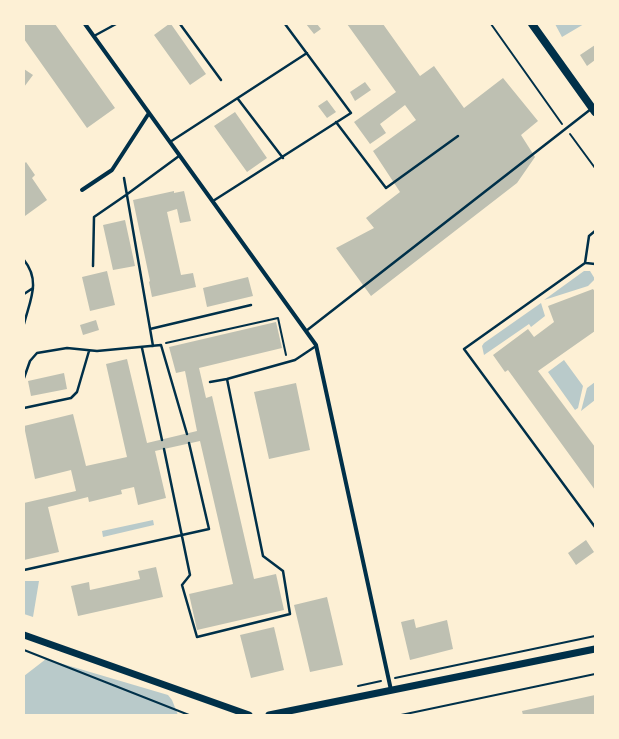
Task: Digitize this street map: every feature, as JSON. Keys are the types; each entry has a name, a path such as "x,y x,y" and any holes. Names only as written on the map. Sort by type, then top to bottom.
{"main road":[{"path":"532,24 594,110"}],"street":[{"path":"85,24 316,346 391,690"},
{"path":"82,190 112,170 149,113"},
{"path":"24,635 249,715"},
{"path":"269,715 595,649"}],"lane":[{"path":"94,36 116,24"},
{"path":"180,24 221,80"},
{"path":"213,201 283,158 351,113 285,24"},
{"path":"170,142 307,53"},
{"path":"238,99 283,158"},
{"path":"306,331 594,110"},
{"path":"336,122 386,188 458,136"},
{"path":"93,266 94,217 180,156"},
{"path":"124,178 153,346"},
{"path":"585,263 589,236 595,231"},
{"path":"24,260 34,278 24,324"},
{"path":"595,264 585,263 464,349 595,527"},
{"path":"24,294 33,288"},
{"path":"150,329 251,305"},
{"path":"24,378 30,361 37,353 67,348 89,351 142,348 161,345 187,434"},
{"path":"210,382 295,360 316,346"},
{"path":"142,348 162,440"},
{"path":"24,408 71,398 76,392 89,351"},
{"path":"164,449 190,575 182,585 197,638 290,614 283,571 263,556 227,378"},
{"path":"24,570 208,529 189,443"}],"path":[{"path":"491,24 535,86"},
{"path":"161,345 278,318 288,362"},
{"path":"351,688 595,636"},
{"path":"24,650 189,715"},
{"path":"401,715 595,674"}],"shaded area":[{"path":"555,24 584,24 562,37"},
{"path":"584,271 590,271 595,279 588,286 544,300"},
{"path":"541,303 545,316 531,327 529,324 484,355 482,346 484,343"},
{"path":"564,360 583,386 578,408 575,410 548,372"},
{"path":"595,382 595,400 581,411 587,388"},
{"path":"153,520 154,525 103,537 102,531"},
{"path":"24,581 39,581 33,617 24,614"},
{"path":"46,659 168,695 172,700 178,715 24,715 24,676"}],"building":[{"path":"24,24 55,24 115,108 87,128 24,39"},
{"path":"171,24 206,74 190,85 154,35"},
{"path":"306,24 317,24 321,29 314,34"},
{"path":"347,24 383,24 420,76 434,66 464,108 503,78 538,121 521,135 535,157 517,183 371,296 336,248 374,228 366,218 400,192 373,151 416,120 405,105 380,124 386,133 370,144 354,122 396,92"},
{"path":"595,45 595,60 587,66 580,55"},
{"path":"24,69 33,75 24,87"},
{"path":"365,82 371,90 355,101 350,92"},
{"path":"327,100 336,112 327,118 318,106"},
{"path":"235,112 267,158 247,172 214,126"},
{"path":"26,162 35,175 32,178 47,200 25,216 24,164"},
{"path":"174,191 174,193 184,191 191,221 180,223 177,209 167,212 181,275 193,273 196,287 152,297 133,200"},
{"path":"125,220 135,266 113,270 103,225"},
{"path":"107,271 115,305 90,311 82,277"},
{"path":"248,277 253,296 207,307 203,288"},
{"path":"593,289 595,292 595,331 538,371 595,447 595,490 508,370 505,372 493,355 528,329 534,337 554,322 548,306"},
{"path":"96,320 99,330 83,335 80,325"},
{"path":"276,322 282,348 199,368 206,398 212,396 254,579 276,574 284,610 197,630 189,594 233,584 200,441 155,451 166,498 138,505 134,487 121,490 122,494 89,502 88,497 48,507 59,552 24,560 24,503 76,491 71,470 35,479 24,426 73,414 86,466 127,457 106,364 127,359 147,443 197,431 185,371 176,373 169,347"},
{"path":"64,373 67,389 31,396 28,381"},
{"path":"296,383 310,450 269,459 254,392"},
{"path":"586,540 594,552 576,565 568,553"},
{"path":"156,567 163,597 78,616 71,586 89,582 90,590 140,579 138,571"},
{"path":"327,597 343,665 310,672 294,605"},
{"path":"414,619 416,628 447,620 453,649 410,660 401,622"},
{"path":"274,627 284,670 251,678 240,635"},
{"path":"595,695 595,715 523,715 522,711"}]}
